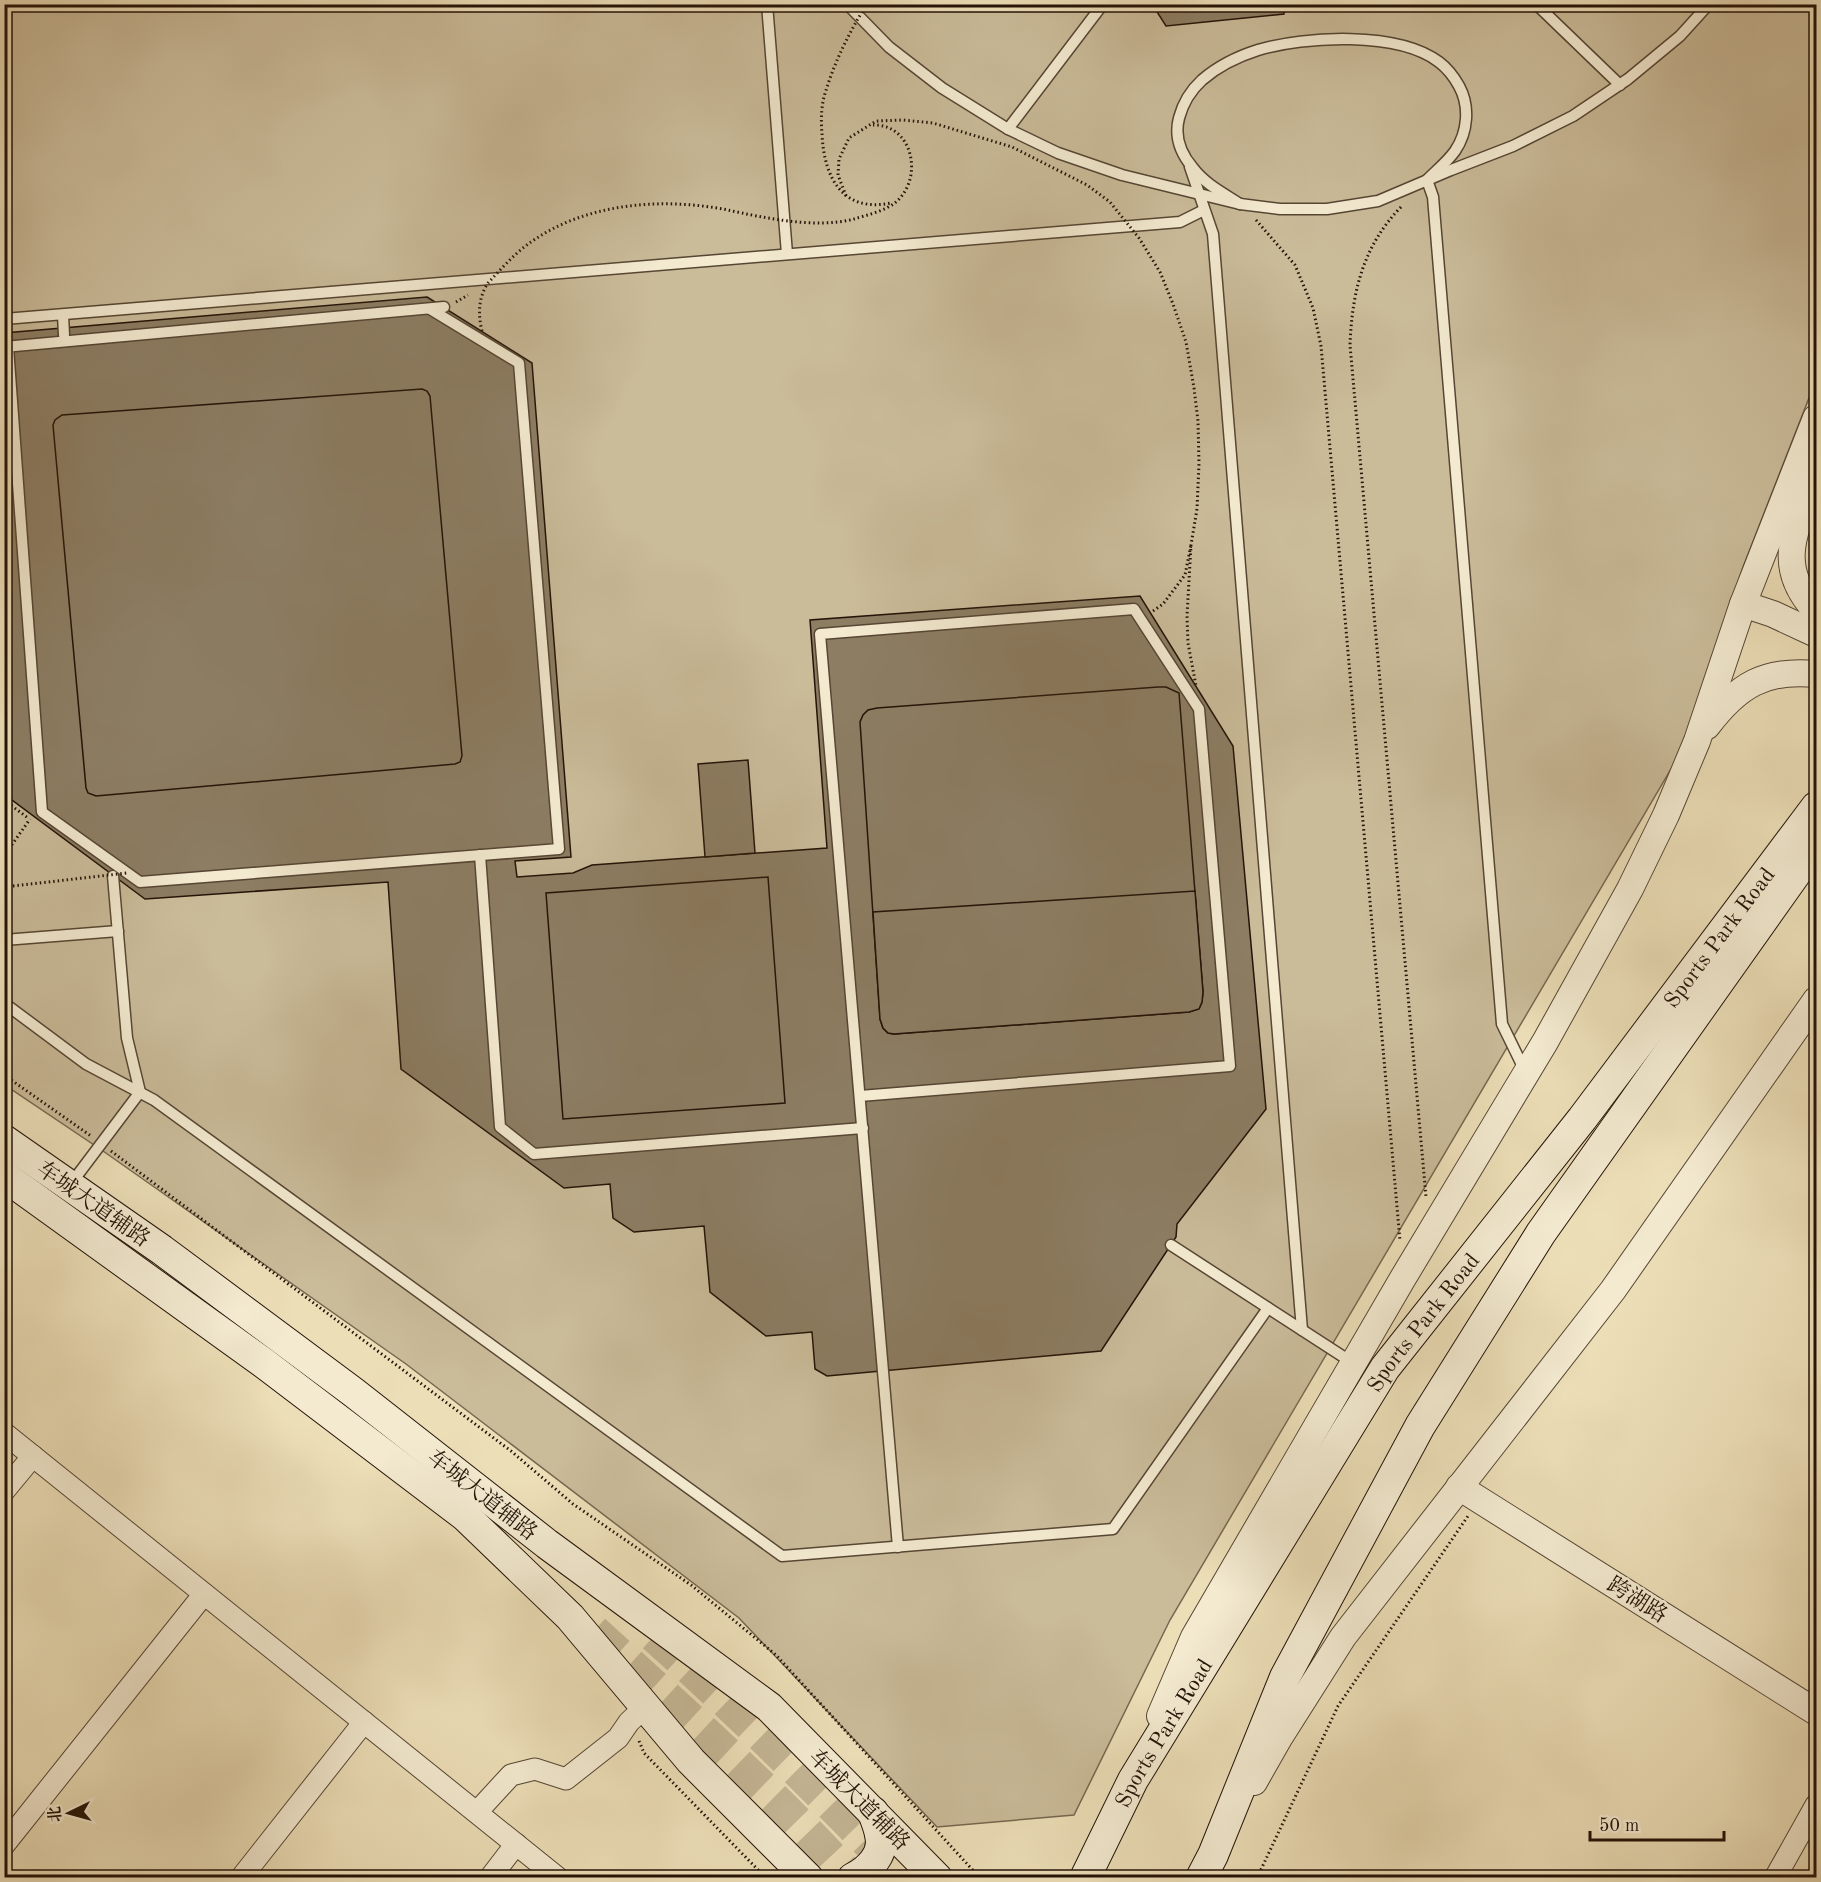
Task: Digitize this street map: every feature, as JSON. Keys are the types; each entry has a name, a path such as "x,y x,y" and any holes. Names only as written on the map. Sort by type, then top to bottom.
{"main road":[{"name":"Sports Park Road","path":"1086,1877 1133,1780 1385,1368 1582,1119 1816,807"},
{"name":"Sports Park Road","path":"1207,1866 1285,1677 1420,1426 1541,1233 1816,845"},
{"name":"车城大道辅路","path":"4,1140 162,1250 344,1384 547,1544 769,1707 937,1878"},
{"name":"车城大道辅路","path":"4,1176 265,1364 465,1516 570,1617 638,1714 692,1761 808,1878"},
{"path":"854,1878 870,1867 877,1857 881,1838 873,1812"}],"street":[{"path":"1133,1780 1194,1637 1526,1074 1630,889 1666,815 1696,741 1743,604 1816,418"},
{"path":"1816,478 1794,532 1791,557 1796,580 1816,611"},
{"path":"1743,604 1773,614 1816,634"},
{"path":"1696,741 1733,696 1757,680 1779,674 1816,674"},
{"path":"1207,1866 1279,1738 1343,1637 1469,1493 1613,1290 1809,1024 1816,1000"},
{"path":"4,1434 558,1878"},
{"path":"4,1491 33,1456"},
{"name":"跨湖路","path":"1469,1493 1816,1712"},
{"path":"4,1845 204,1594"},
{"path":"477,1812 511,1775 535,1769 566,1779 618,1738 638,1714"},
{"path":"241,1878 364,1722"},
{"path":"1775,1878 1816,1805"},
{"path":"490,1878 516,1844"}],"lane":[{"path":"767,4 787,254"},
{"path":"847,4 889,47 942,88 1008,129 1058,153 1122,175 1240,204 1280,209 1327,208 1378,201 1513,146 1573,116 1620,85 1680,36 1709,4"},
{"path":"1008,129 1103,4"},
{"path":"1536,4 1620,85"},
{"path":"1240,204 1209,184 1192,168 1180,147 1177,128 1182,109 1191,92 1203,79 1230,62 1258,50 1295,43 1338,39 1380,40 1413,49 1438,61 1454,77 1464,95 1467,116 1462,136 1455,151 1427,180"},
{"path":"1169,185 1181,183 1186,179 1188,161"},
{"path":"1188,161 1213,234 1302,1330"},
{"path":"1427,180 1433,197 1502,1024 1526,1074"},
{"path":"4,319 1180,222 1204,210"},
{"path":"430,309 519,363 559,849 140,882 42,812 6,347 444,307"},
{"path":"63,315 64,335"},
{"path":"860,1096 1230,1066 1199,709 1134,609 820,634 898,1547"},
{"path":"480,855 500,1127 534,1154 863,1128"},
{"path":"113,876 127,1038 140,1092"},
{"path":"4,940 118,931"},
{"path":"4,1003 86,1064 164,1107 782,1556 1113,1529 1268,1308"},
{"path":"69,1185 140,1092"},
{"path":"1171,1245 1354,1363"}],"path":[{"path":"867,4 855,23 831,75 823,100 821,123 823,152 832,180 846,196 857,203 868,205 896,202"},
{"path":"846,196 838,175 839,159 849,138 876,121 903,120 933,123 1012,147 1087,185 1110,202 1139,238 1160,273 1186,342 1198,421 1197,509 1185,575 1163,604 1151,613"},
{"path":"482,331 479,318 480,304 483,290 488,283 529,243 555,227 589,214 651,204 685,204 775,220 826,222 850,220 896,202 910,183 912,156 905,140 894,131 880,125 870,125"},
{"path":"1427,180 1389,220 1369,255 1357,282 1351,315 1350,345 1427,1201"},
{"path":"1240,204 1295,265 1313,308 1321,346 1400,1242"},
{"path":"1191,545 1187,616 1188,643 1196,686"},
{"path":"4,856 30,819"},
{"path":"4,887 127,873"},
{"path":"4,1074 501,1444 573,1504 691,1585 776,1655 980,1878"},
{"path":"1257,1878 1338,1706 1469,1493"},
{"path":"638,1714 644,1753 766,1878"}],"shaded area":[{"path":"4,5 1816,5 1816,380 1743,567 1681,752 1170,1620 1074,1815 937,1827 739,1618 406,1364 5,1085"}],"building":[{"path":"1152,4 1284,4 1284,14 1166,26"},
{"path":"1337,4 1440,4 1337,9"},
{"path":"427,297 532,363 571,857 515,861 517,877 573,873 592,865 827,848 810,620 1140,596 1233,746 1266,1109 1177,1224 1176,1237 1101,1351 827,1376 815,1369 812,1332 766,1336 710,1292 704,1226 634,1232 613,1218 610,1184 564,1188 401,1069 388,882 145,899 4,794 4,333"},
{"path":"422,389 430,396 462,756 460,762 96,796 88,793 53,425 55,420 62,415"},
{"path":"1166,687 1179,693 1203,992 1199,1009 1189,1012 888,1033 883,1028 880,1019 860,722 863,715 868,710 877,708"},
{"path":"748,760 755,853 705,857 698,764"},
{"path":"768,877 785,1103 563,1119 546,893"},
{"path":"1195,891 1203,992 1199,1009 1189,1012 894,1034 888,1033 883,1028 880,1019 873,912"}],"tunnel":[{"path":"594,1631 758,1782 851,1878"},
{"path":"654,1636 780,1754 902,1878"}]}
